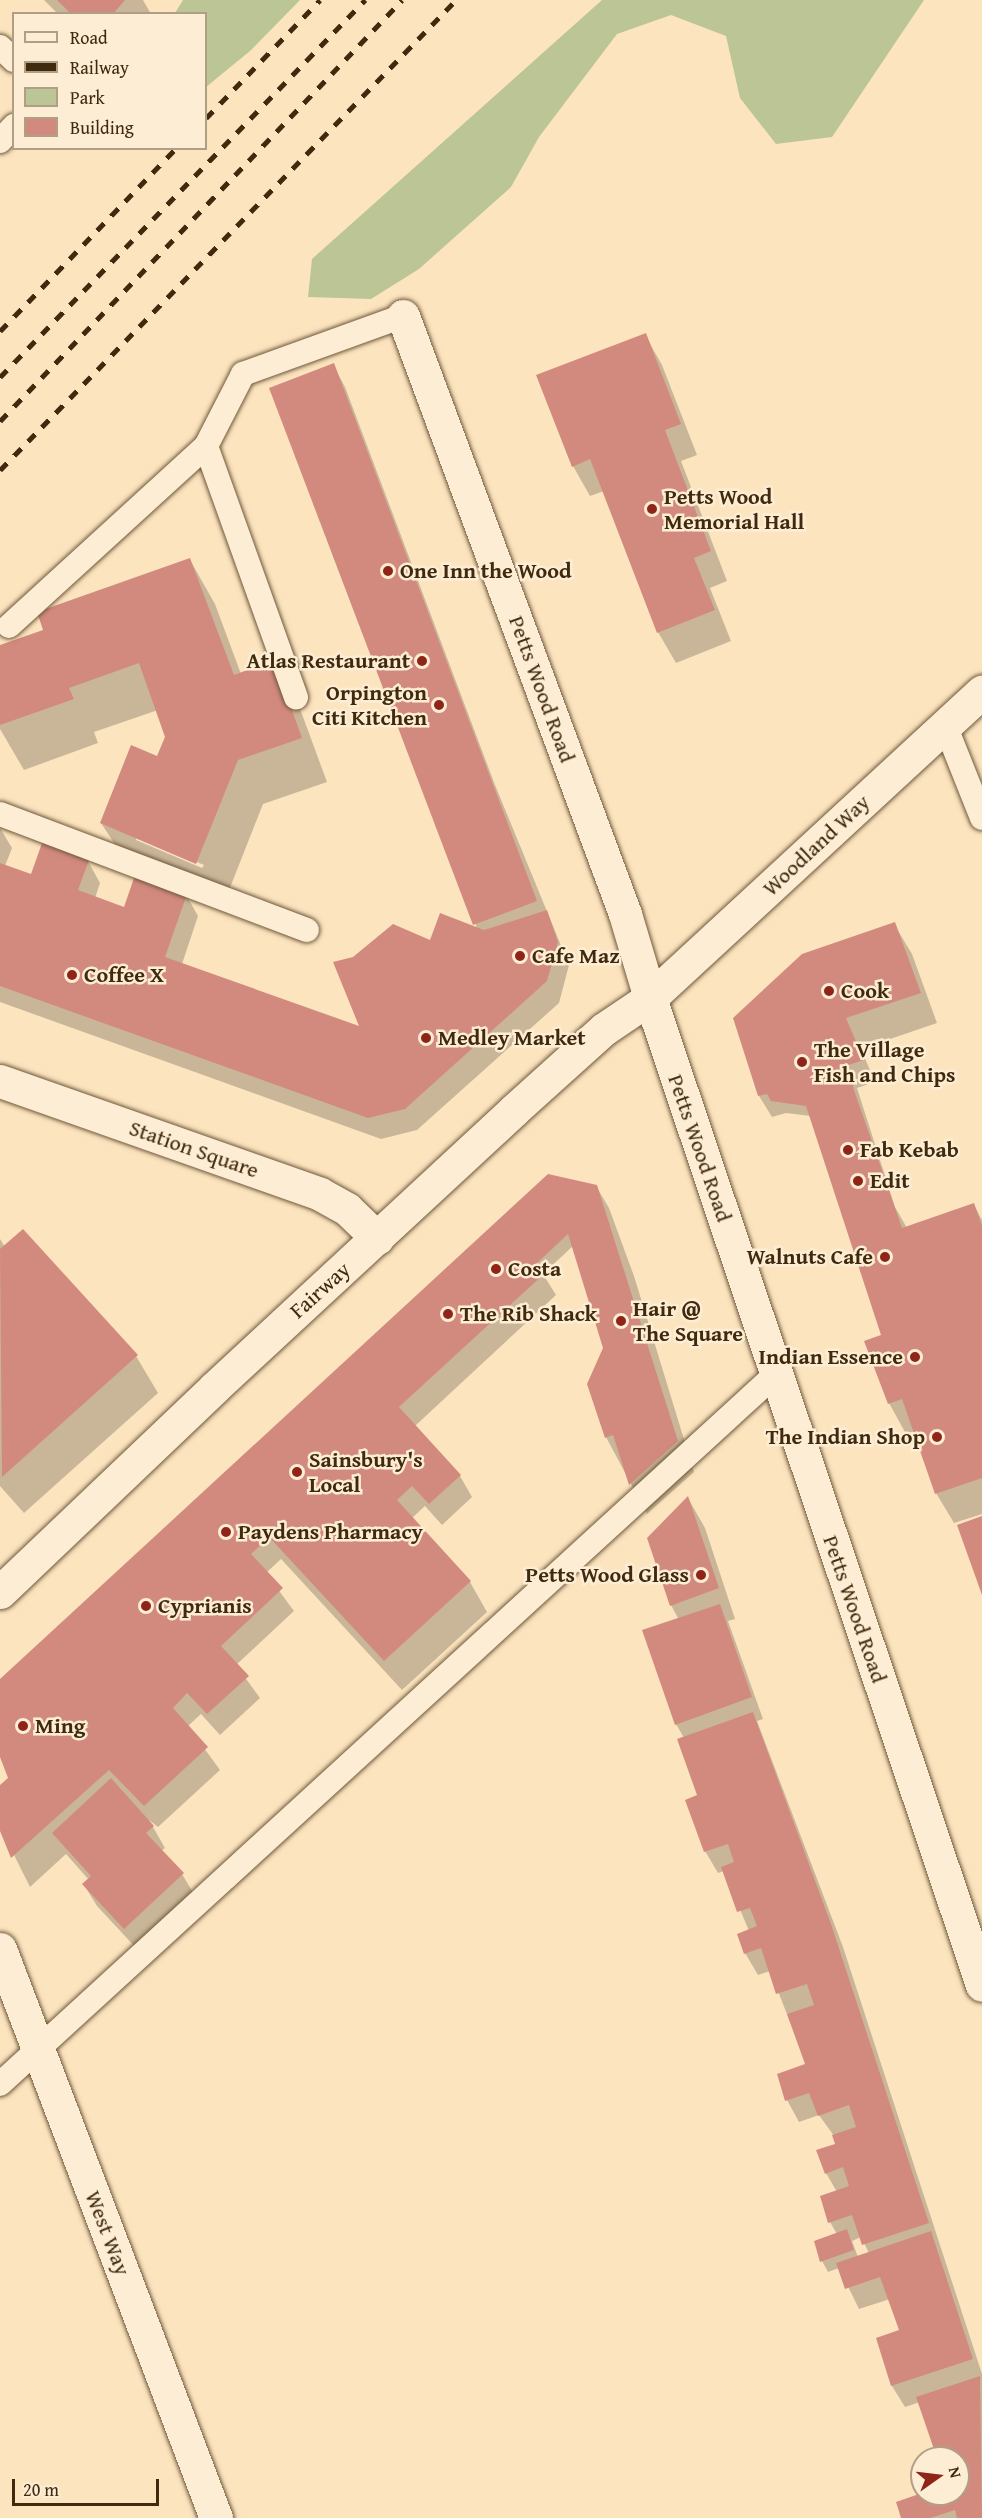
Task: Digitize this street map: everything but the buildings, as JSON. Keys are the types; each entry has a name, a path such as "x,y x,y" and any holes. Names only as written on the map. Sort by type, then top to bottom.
{"street":[{"name":"Petts Wood Road","path":"404,316 626,914 650,998 982,1985"},
{"name":"Woodland Way","path":"650,998 982,692"},
{"name":"Fairway","path":"0,1592 377,1238 604,1029 650,998"},
{"name":"Station Square","path":"0,1081 320,1194 347,1209 377,1238"},
{"name":"West Way","path":"0,1948 216,2518"}],"lane":[{"path":"0,47 12,58"},
{"path":"0,141 12,128"},
{"path":"9,626 206,446 243,374 404,316"},
{"path":"206,446 296,697"},
{"path":"945,725 982,818"},
{"path":"0,814 307,930"},
{"path":"0,2084 39,2051 776,1374"}],"green space":[{"path":"183,0 300,0 250,51 207,86 207,12 176,12"},
{"path":"602,0 924,0 832,137 776,144 740,98 726,36 671,15 617,34 539,137 511,187 419,269 371,299 308,297 312,259"}],"railway":[{"path":"207,117 320,0"},
{"path":"0,377 365,0"},
{"path":"0,421 402,0"},
{"path":"0,470 456,0"},
{"path":"0,331 174,150"}],"place":[{"name":"Petts Wood Memorial Hall","path":"652,509"},
{"name":"One Inn the Wood","path":"388,571"},
{"name":"Atlas Restaurant","path":"422,661"},
{"name":"Orpington Citi Kitchen","path":"439,705"},
{"name":"Cafe Maz","path":"520,956"},
{"name":"Coffee X","path":"72,975"},
{"name":"Cook","path":"829,991"},
{"name":"Medley Market","path":"426,1038"},
{"name":"The Village Fish and Chips","path":"802,1062"},
{"name":"Fab Kebab","path":"848,1150"},
{"name":"Edit","path":"858,1181"},
{"name":"Walnuts Cafe","path":"885,1257"},
{"name":"Costa","path":"496,1269"},
{"name":"The Rib Shack","path":"448,1314"},
{"name":"Hair @ The Square","path":"621,1321"},
{"name":"Indian Essence","path":"915,1357"},
{"name":"The Indian Shop","path":"937,1437"},
{"name":"Sainsbury's Local","path":"297,1472"},
{"name":"Paydens Pharmacy","path":"226,1532"},
{"name":"Petts Wood Glass","path":"701,1575"},
{"name":"Cyprianis","path":"146,1606"},
{"name":"Ming","path":"23,1726"}]}
